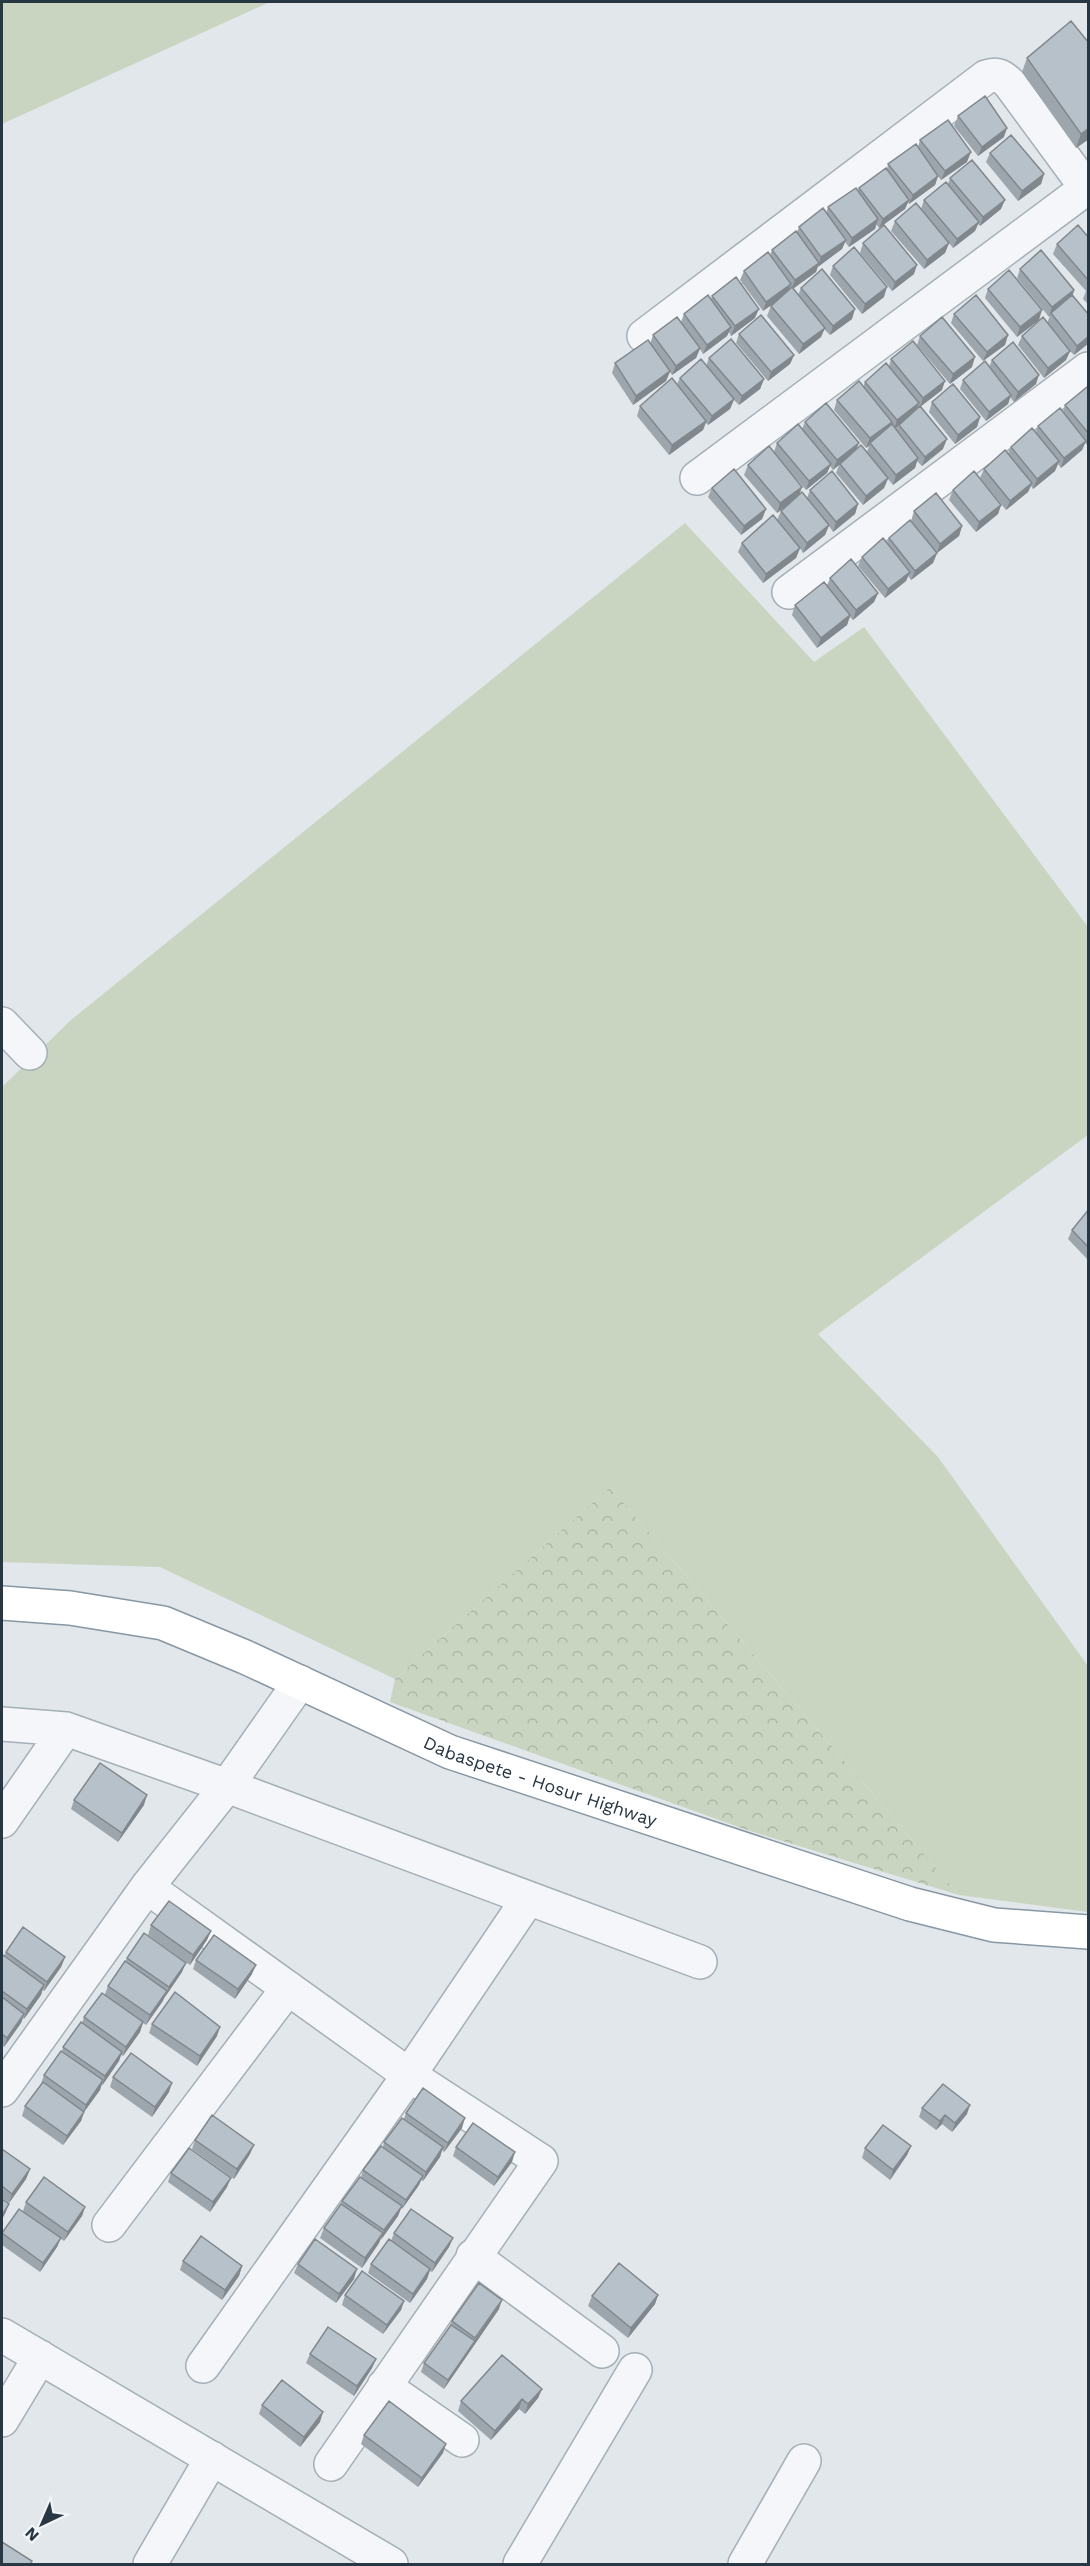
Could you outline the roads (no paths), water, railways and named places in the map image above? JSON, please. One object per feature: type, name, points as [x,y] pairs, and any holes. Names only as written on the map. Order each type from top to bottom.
[{"type":"highway","name":"Dabaspete - Hosur Highway","points":[[2,1603],[70,1608],[163,1623],[300,1682],[450,1752],[910,1904],[994,1925],[1089,1932]]},
{"type":"street","points":[[644,336],[986,76],[994,74],[1010,84],[1088,188],[697,478]]},
{"type":"street","points":[[789,592],[1089,369]]},
{"type":"street","points":[[2,1024],[30,1053]]},
{"type":"street","points":[[2,2090],[147,1887],[227,1786],[300,1682]]},
{"type":"street","points":[[2,1724],[66,1729],[227,1786],[700,1962]]},
{"type":"street","points":[[2,1821],[66,1729]]},
{"type":"street","points":[[147,1887],[410,2075],[541,2161],[331,2464]]},
{"type":"street","points":[[203,2366],[410,2075],[528,1899]]},
{"type":"street","points":[[109,2226],[288,1988]]},
{"type":"street","points":[[473,2256],[602,2351]]},
{"type":"street","points":[[2,2335],[212,2458],[383,2562]]},
{"type":"street","points":[[2,2420],[40,2356]]},
{"type":"street","points":[[519,2565],[635,2370]]},
{"type":"street","points":[[384,2386],[462,2440]]},
{"type":"street","points":[[150,2565],[212,2458]]},
{"type":"street","points":[[745,2565],[804,2461]]}]
